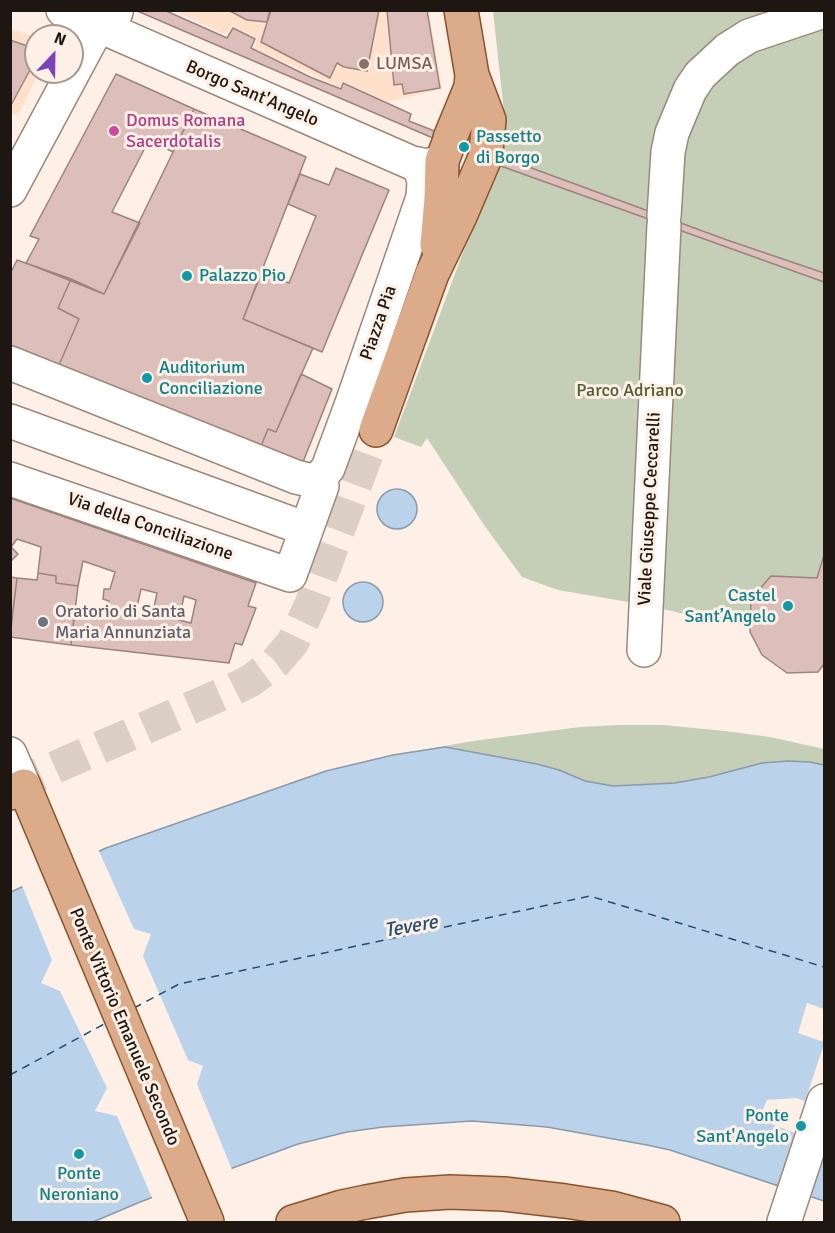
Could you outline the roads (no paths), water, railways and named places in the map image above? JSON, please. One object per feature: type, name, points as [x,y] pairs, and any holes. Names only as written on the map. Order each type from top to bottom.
[{"type":"main road","points":[[440,152],[471,87],[472,75],[461,10]]},
{"type":"main road","name":"Piazza Pia","points":[[375,430],[432,274],[460,216],[485,155],[489,120],[472,75]]},
{"type":"main road","name":"Piazza Pia","points":[[432,274],[440,218],[440,152]]},
{"type":"main road","name":"Ponte Vittorio Emanuele Secondo","points":[[17,790],[42,831],[206,1222]]},
{"type":"main road","points":[[309,1220],[342,1207],[405,1195],[478,1193],[534,1197],[597,1206],[663,1222]]},
{"type":"street","name":"Borgo Sant'Angelo","points":[[63,10],[104,16],[440,152]]},
{"type":"street","name":"Viale Giuseppe Ceccarelli","points":[[644,650],[664,220],[668,152],[672,133],[690,90],[700,75],[727,50],[749,36],[825,11]]},
{"type":"street","points":[[10,190],[104,16]]},
{"type":"street","name":"Piazza Pia","points":[[281,572],[322,486],[320,478],[328,468],[351,406],[423,197],[424,181],[440,152]]},
{"type":"street","points":[[10,363],[296,477],[313,481],[320,478]]},
{"type":"street","points":[[110,457],[129,410]]},
{"type":"street","points":[[10,420],[295,525]]},
{"type":"street","name":"Via della Conciliazione","points":[[10,479],[281,572]]},
{"type":"street","points":[[10,754],[17,790]]},
{"type":"street","points":[[776,1214],[825,1101]]},
{"type":"water","points":[[397,489],[405,490],[411,495],[416,501],[416,517],[411,523],[405,528],[397,529],[389,528],[383,523],[378,517],[377,509],[378,501],[383,495],[389,490]]},
{"type":"water","points":[[363,582],[371,583],[377,588],[382,594],[382,610],[377,616],[371,621],[363,622],[355,621],[349,616],[344,610],[343,602],[344,594],[349,588],[355,583]]},
{"type":"water","name":"Tevere","points":[[445,747],[537,764],[585,781],[613,786],[675,783],[762,763],[788,761],[824,765],[824,1201],[670,1150],[547,1127],[472,1121],[383,1127],[347,1132],[298,1144],[140,1202],[93,1222],[11,1222],[11,892],[106,848],[326,771],[393,755]]},
{"type":"tunnel","points":[[10,787],[234,689],[250,681],[276,662],[293,642],[311,604],[376,430]]},
{"type":"place","name":"LUMSA","points":[[364,64]]},
{"type":"place","name":"Domus Romana Sacerdotalis","points":[[114,131]]},
{"type":"place","name":"Passetto di Borgo","points":[[464,147]]},
{"type":"place","name":"Palazzo Pio","points":[[187,276]]},
{"type":"place","name":"Auditorium Conciliazione","points":[[147,378]]},
{"type":"place","name":"Castel Sant’Angelo","points":[[788,606]]},
{"type":"place","name":"Oratorio di Santa Maria Annunziata","points":[[43,622]]},
{"type":"place","name":"Ponte Sant'Angelo","points":[[801,1126]]},
{"type":"place","name":"Ponte Neroniano","points":[[79,1154]]},
{"type":"park label","name":"Parco Adriano","points":[[630,391]]}]
